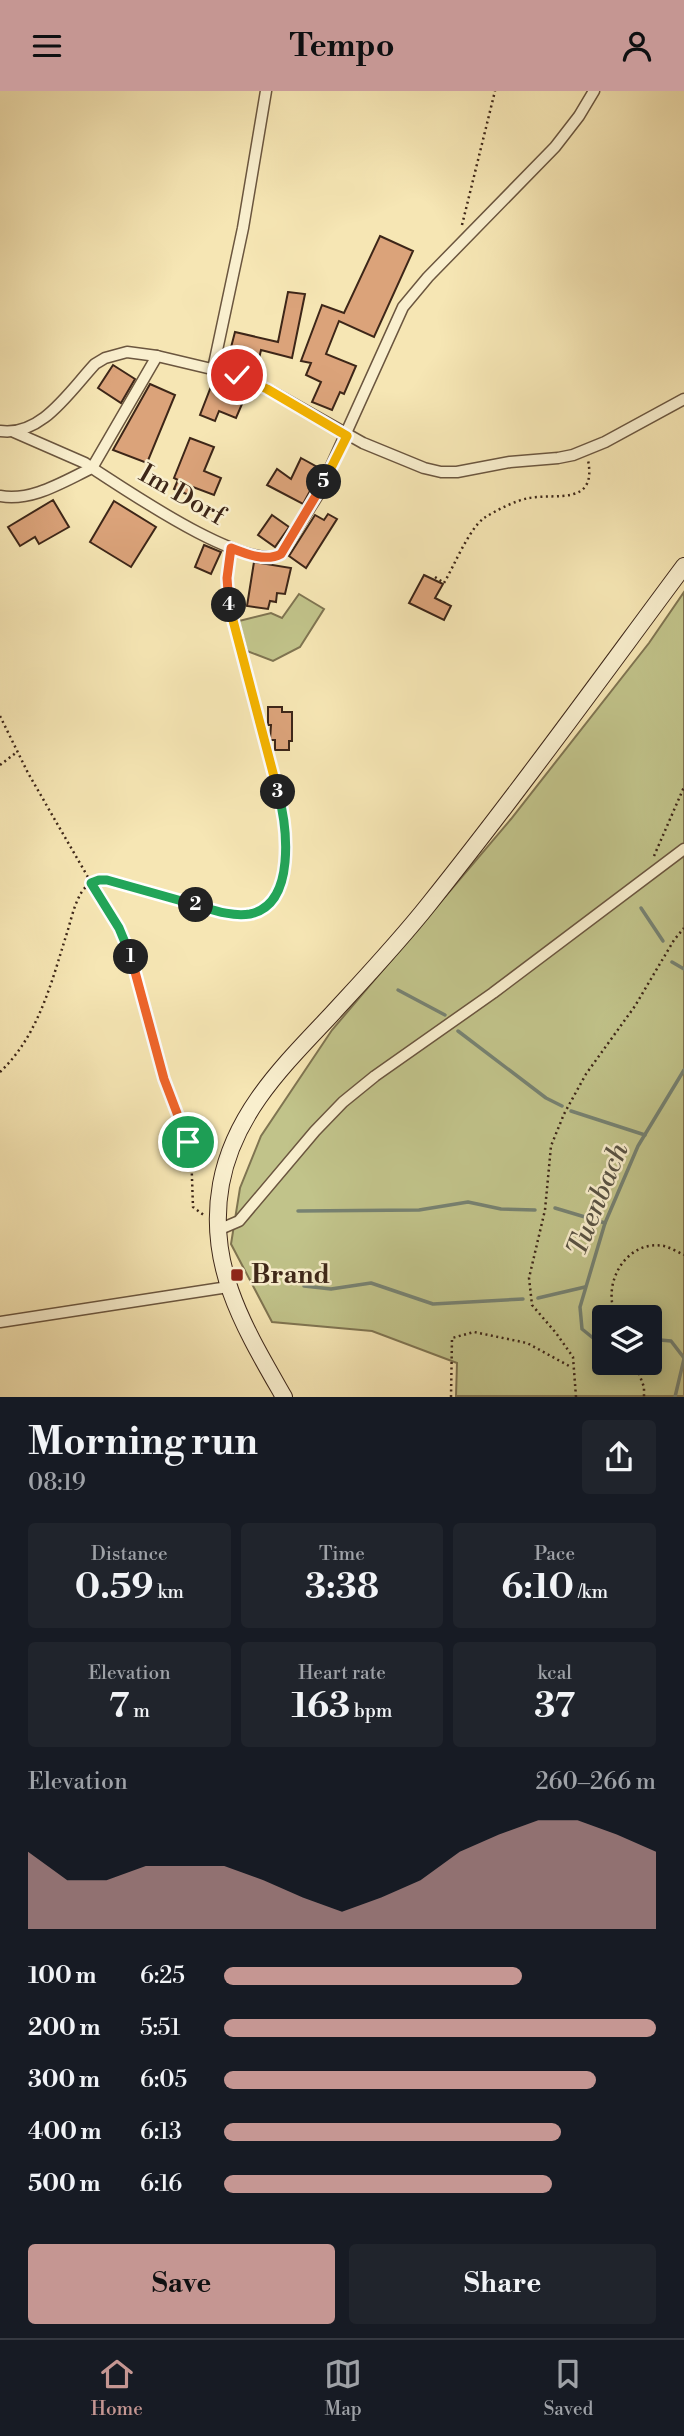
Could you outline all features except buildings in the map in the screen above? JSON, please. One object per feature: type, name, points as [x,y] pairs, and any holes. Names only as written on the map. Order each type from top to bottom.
[{"type":"street","points":[[213,369],[245,215],[266,91]]},
{"type":"street","points":[[347,436],[403,307],[458,246],[555,147],[594,91]]},
{"type":"street","points":[[0,431],[14,432],[41,422],[95,365],[105,358],[127,352],[157,356],[237,375],[267,389],[347,436],[424,468],[457,473],[510,463],[558,459],[584,451],[684,400]]},
{"type":"street","points":[[0,496],[39,492],[92,468],[157,356]]},
{"type":"street","name":"Im Dorf","points":[[14,432],[85,463],[153,507],[231,548],[261,557],[281,554],[318,495],[347,436]]},
{"type":"street","points":[[284,1397],[246,1330],[228,1287],[220,1251],[218,1230],[221,1186],[226,1164],[241,1125],[265,1088],[431,902],[684,566]]},
{"type":"street","points":[[218,1230],[239,1221],[343,1102],[684,849]]},
{"type":"street","points":[[0,1322],[228,1287]]},
{"type":"path","points":[[458,246],[495,91]]},
{"type":"path","points":[[435,577],[444,583],[475,529],[485,518],[521,500],[564,496],[585,488],[590,478],[584,451]]},
{"type":"path","points":[[0,1072],[16,1054],[38,1017],[52,982],[78,898],[91,883],[107,880],[234,915],[263,910],[279,890],[284,869],[284,820],[228,601],[227,578],[231,548]]},
{"type":"path","points":[[0,716],[17,752],[127,945],[164,1079],[191,1150],[193,1207],[205,1216]]},
{"type":"path","points":[[0,765],[17,752]]},
{"type":"path","points":[[645,878],[684,787]]},
{"type":"path","points":[[576,1397],[572,1357],[532,1305],[529,1278],[545,1210],[551,1146],[564,1114],[586,1074],[635,1006],[684,928]]},
{"type":"path","points":[[613,1305],[613,1281],[625,1259],[636,1250],[663,1246],[684,1255]]},
{"type":"path","points":[[451,1397],[452,1338],[474,1332],[527,1343],[572,1367]]},
{"type":"path","points":[[640,1375],[644,1397]]},
{"type":"green space","points":[[684,592],[684,1396],[456,1396],[457,1363],[372,1331],[272,1322],[231,1244],[240,1188],[261,1136],[332,1030],[511,819],[649,643]]},
{"type":"green space","points":[[299,594],[324,609],[300,647],[273,661],[247,651],[239,621],[271,613],[282,618]]},
{"type":"waterway","points":[[641,908],[663,941]]},
{"type":"waterway","points":[[672,962],[684,969]]},
{"type":"waterway","points":[[398,990],[445,1015]]},
{"type":"waterway","points":[[458,1031],[546,1098],[562,1106]]},
{"type":"waterway","name":"Tuenbach","points":[[592,1337],[582,1329],[580,1307],[605,1223],[638,1146],[684,1070]]},
{"type":"waterway","points":[[571,1111],[645,1135]]},
{"type":"waterway","points":[[298,1211],[419,1210],[468,1202],[501,1209],[535,1210]]},
{"type":"waterway","points":[[555,1208],[605,1223]]},
{"type":"waterway","points":[[304,1286],[331,1289],[371,1283],[433,1304],[523,1299]]},
{"type":"waterway","points":[[538,1298],[585,1287]]},
{"type":"waterway","name":"Tuenbach","points":[[662,1340],[671,1341],[684,1358]]},
{"type":"waterway","name":"Tuenbach","points":[[675,1397],[684,1359]]},
{"type":"place","name":"Brand","points":[[237,1275]]},
{"type":"route","points":[[188,1142],[164,1079],[127,945],[91,883],[107,880],[234,915],[263,910],[279,890],[284,869],[284,820],[232,622],[228,601],[228,560],[231,548],[261,557],[281,554],[318,495],[347,436],[267,389],[237,375]]}]
